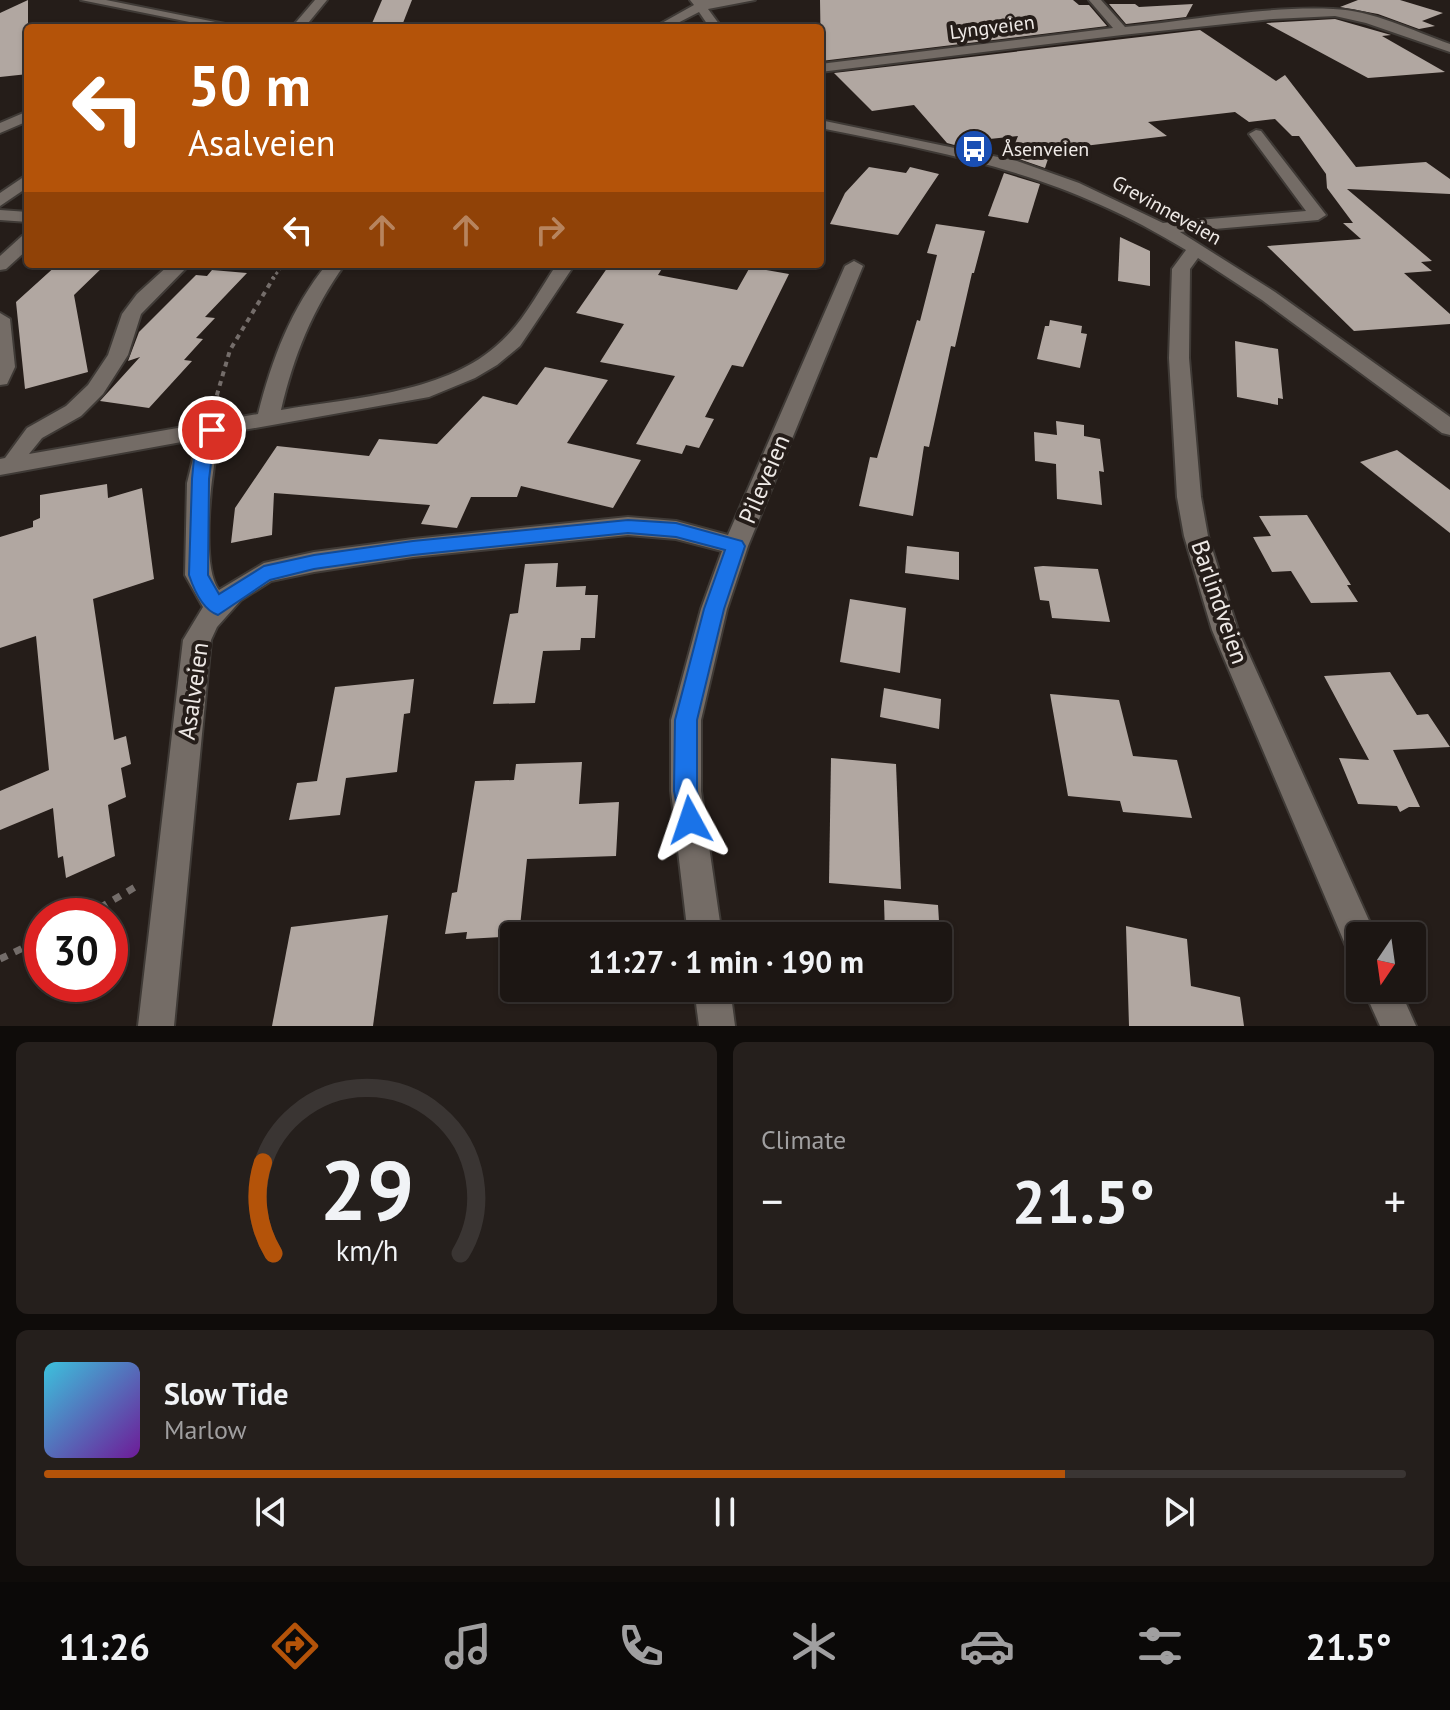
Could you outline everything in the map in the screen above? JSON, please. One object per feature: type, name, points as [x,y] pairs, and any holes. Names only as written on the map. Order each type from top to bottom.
[{"type":"street","points":[[87,0],[216,24]]},
{"type":"street","points":[[300,24],[321,0]]},
{"type":"street","points":[[665,24],[699,3],[749,0]]},
{"type":"street","points":[[1095,0],[1122,31]]},
{"type":"street","points":[[137,10],[174,2]]},
{"type":"street","points":[[699,3],[713,24]]},
{"type":"street","name":"Lyngveien","points":[[824,68],[1122,31],[1273,15],[1335,12],[1370,20],[1450,48]]},
{"type":"street","points":[[0,129],[24,117]]},
{"type":"street","name":"Grevinneveien","points":[[824,125],[971,154],[1040,174],[1129,210],[1198,249],[1450,428]]},
{"type":"street","points":[[1163,228],[1318,215],[1256,134]]},
{"type":"street","points":[[0,179],[24,180]]},
{"type":"street","points":[[0,201],[24,182]]},
{"type":"street","points":[[0,215],[24,217]]},
{"type":"street","points":[[0,265],[24,244]]},
{"type":"street","name":"Barlindveien","points":[[1198,249],[1186,259],[1181,269],[1179,358],[1189,497],[1196,536],[1225,630],[1353,922]]},
{"type":"street","name":"Pileveien","points":[[703,922],[686,791],[686,720],[714,609],[736,546],[854,266]]},
{"type":"street","points":[[6,466],[27,436],[81,405],[107,376],[122,345],[128,321],[144,297],[177,268]]},
{"type":"street","points":[[267,421],[282,363],[304,308],[333,268]]},
{"type":"street","points":[[6,466],[429,390],[493,360],[517,335],[563,268]]},
{"type":"street","points":[[0,319],[5,367],[0,379]]},
{"type":"street","points":[[212,430],[204,448],[200,479],[198,575],[203,588],[218,607]]},
{"type":"street","name":"Asalveien","points":[[156,1026],[197,640],[218,607],[232,593],[264,573],[314,562],[413,548],[628,526],[676,530],[736,546]]},
{"type":"street","points":[[714,1002],[717,1026]]},
{"type":"street","points":[[1387,1002],[1398,1026]]},
{"type":"path","points":[[212,430],[214,399],[230,355],[256,302],[281,268]]},
{"type":"path","points":[[116,898],[172,865]]},
{"type":"path","points":[[0,959],[24,948]]},
{"type":"building","points":[[28,0],[28,24],[24,24],[24,74],[0,77],[0,13]]},
{"type":"building","points":[[382,0],[412,0],[403,24],[372,24]]},
{"type":"building","points":[[820,0],[1073,0],[1079,5],[1089,5],[1107,26],[824,61],[824,24],[820,24]]},
{"type":"building","points":[[1358,0],[1400,0],[1443,13],[1422,21],[1435,26],[1419,29],[1378,14],[1340,7]]},
{"type":"building","points":[[1109,4],[1135,4],[1139,7],[1193,4],[1186,17],[1126,24]]},
{"type":"building","points":[[1335,19],[1391,35],[1382,36],[1445,72],[1368,78],[1266,23]]},
{"type":"building","points":[[1200,30],[1276,81],[1285,75],[1356,167],[1426,162],[1450,179],[1450,194],[1347,189],[1432,261],[1421,262],[1432,271],[1404,273],[1450,314],[1450,324],[1354,331],[1267,246],[1361,239],[1343,223],[1353,223],[1327,188],[1326,174],[1299,136],[1292,136],[1275,119],[1249,122],[1235,112],[1148,122],[1167,136],[1051,150],[1045,168],[1010,156],[1018,136],[961,142],[958,146],[947,143],[914,105],[872,111],[834,73]]},
{"type":"building","points":[[869,167],[906,173],[910,167],[939,174],[898,235],[830,224],[845,193]]},
{"type":"building","points":[[1004,173],[1040,184],[1028,223],[988,216]]},
{"type":"building","points":[[936,224],[985,231],[955,347],[951,346],[929,447],[924,446],[913,516],[859,506],[870,457],[877,458],[917,320],[920,321],[937,255],[927,253]]},
{"type":"building","points":[[1120,237],[1150,251],[1150,286],[1118,281]]},
{"type":"building","points":[[54,268],[102,268],[74,295],[88,372],[25,389],[16,302]]},
{"type":"building","points":[[607,268],[662,268],[658,275],[737,290],[749,268],[789,274],[743,367],[732,365],[705,417],[714,419],[699,448],[686,445],[682,454],[636,444],[675,376],[600,362],[624,324],[576,313]]},
{"type":"building","points":[[212,270],[247,273],[205,317],[215,318],[196,338],[203,339],[184,360],[192,361],[149,408],[100,401],[140,357],[128,361],[139,332],[196,275],[207,276]]},
{"type":"building","points":[[1050,320],[1082,326],[1081,333],[1087,334],[1080,368],[1037,359],[1045,326],[1049,326]]},
{"type":"building","points":[[1235,341],[1278,349],[1283,399],[1278,398],[1278,405],[1237,397]]},
{"type":"building","points":[[545,367],[608,380],[567,443],[641,460],[613,508],[521,486],[517,497],[471,497],[457,528],[421,524],[430,505],[274,493],[272,535],[231,543],[235,508],[277,446],[369,456],[379,439],[437,444],[483,396],[517,405]]},
{"type":"building","points":[[1056,421],[1084,425],[1084,436],[1100,439],[1104,472],[1099,471],[1102,505],[1057,499],[1056,464],[1035,461],[1034,432],[1057,435]]},
{"type":"building","points":[[1397,450],[1450,490],[1450,533],[1360,462]]},
{"type":"building","points":[[107,484],[108,498],[142,488],[154,579],[93,599],[114,740],[126,736],[131,764],[121,768],[126,797],[108,805],[115,856],[66,878],[63,856],[58,858],[53,808],[0,830],[0,791],[49,770],[36,636],[0,648],[0,537],[33,527],[33,521],[40,518],[40,495]]},
{"type":"building","points":[[1307,515],[1351,585],[1347,585],[1358,602],[1311,603],[1291,571],[1272,572],[1253,537],[1271,536],[1259,516]]},
{"type":"building","points":[[907,546],[959,552],[959,580],[905,573]]},
{"type":"building","points":[[558,563],[556,587],[586,586],[585,595],[598,595],[595,638],[581,638],[580,650],[543,651],[535,703],[493,704],[510,614],[518,613],[525,564]]},
{"type":"building","points":[[1034,567],[1098,569],[1110,622],[1052,618],[1049,601],[1040,600]]},
{"type":"building","points":[[850,599],[906,608],[900,673],[840,662]]},
{"type":"building","points":[[1390,672],[1417,715],[1428,714],[1450,747],[1393,750],[1420,807],[1409,807],[1400,812],[1397,806],[1358,804],[1339,758],[1369,760],[1324,676]]},
{"type":"building","points":[[414,679],[410,713],[404,714],[397,772],[346,778],[340,815],[289,820],[297,783],[317,781],[335,687]]},
{"type":"building","points":[[884,688],[941,699],[939,729],[880,717]]},
{"type":"building","points":[[1050,694],[1119,700],[1133,756],[1177,760],[1192,818],[1123,812],[1120,801],[1068,796]]},
{"type":"building","points":[[831,758],[896,764],[901,889],[829,883]]},
{"type":"building","points":[[582,762],[579,804],[619,802],[616,856],[527,859],[520,922],[500,922],[500,937],[466,939],[467,932],[445,934],[452,893],[457,892],[475,781],[514,780],[516,764]]},
{"type":"building","points":[[884,900],[938,905],[939,922],[885,922]]},
{"type":"building","points":[[388,915],[373,1026],[272,1026],[291,927]]},
{"type":"building","points":[[1126,926],[1187,939],[1191,986],[1240,997],[1244,1026],[1129,1026]]},
{"type":"place","name":"Åsenveien","points":[[974,149]]},
{"type":"route","points":[[212,430],[204,448],[200,479],[198,575],[203,588],[218,607],[232,593],[264,573],[314,562],[413,548],[628,526],[676,530],[736,546],[714,609],[686,720],[686,791],[690,820]]}]
